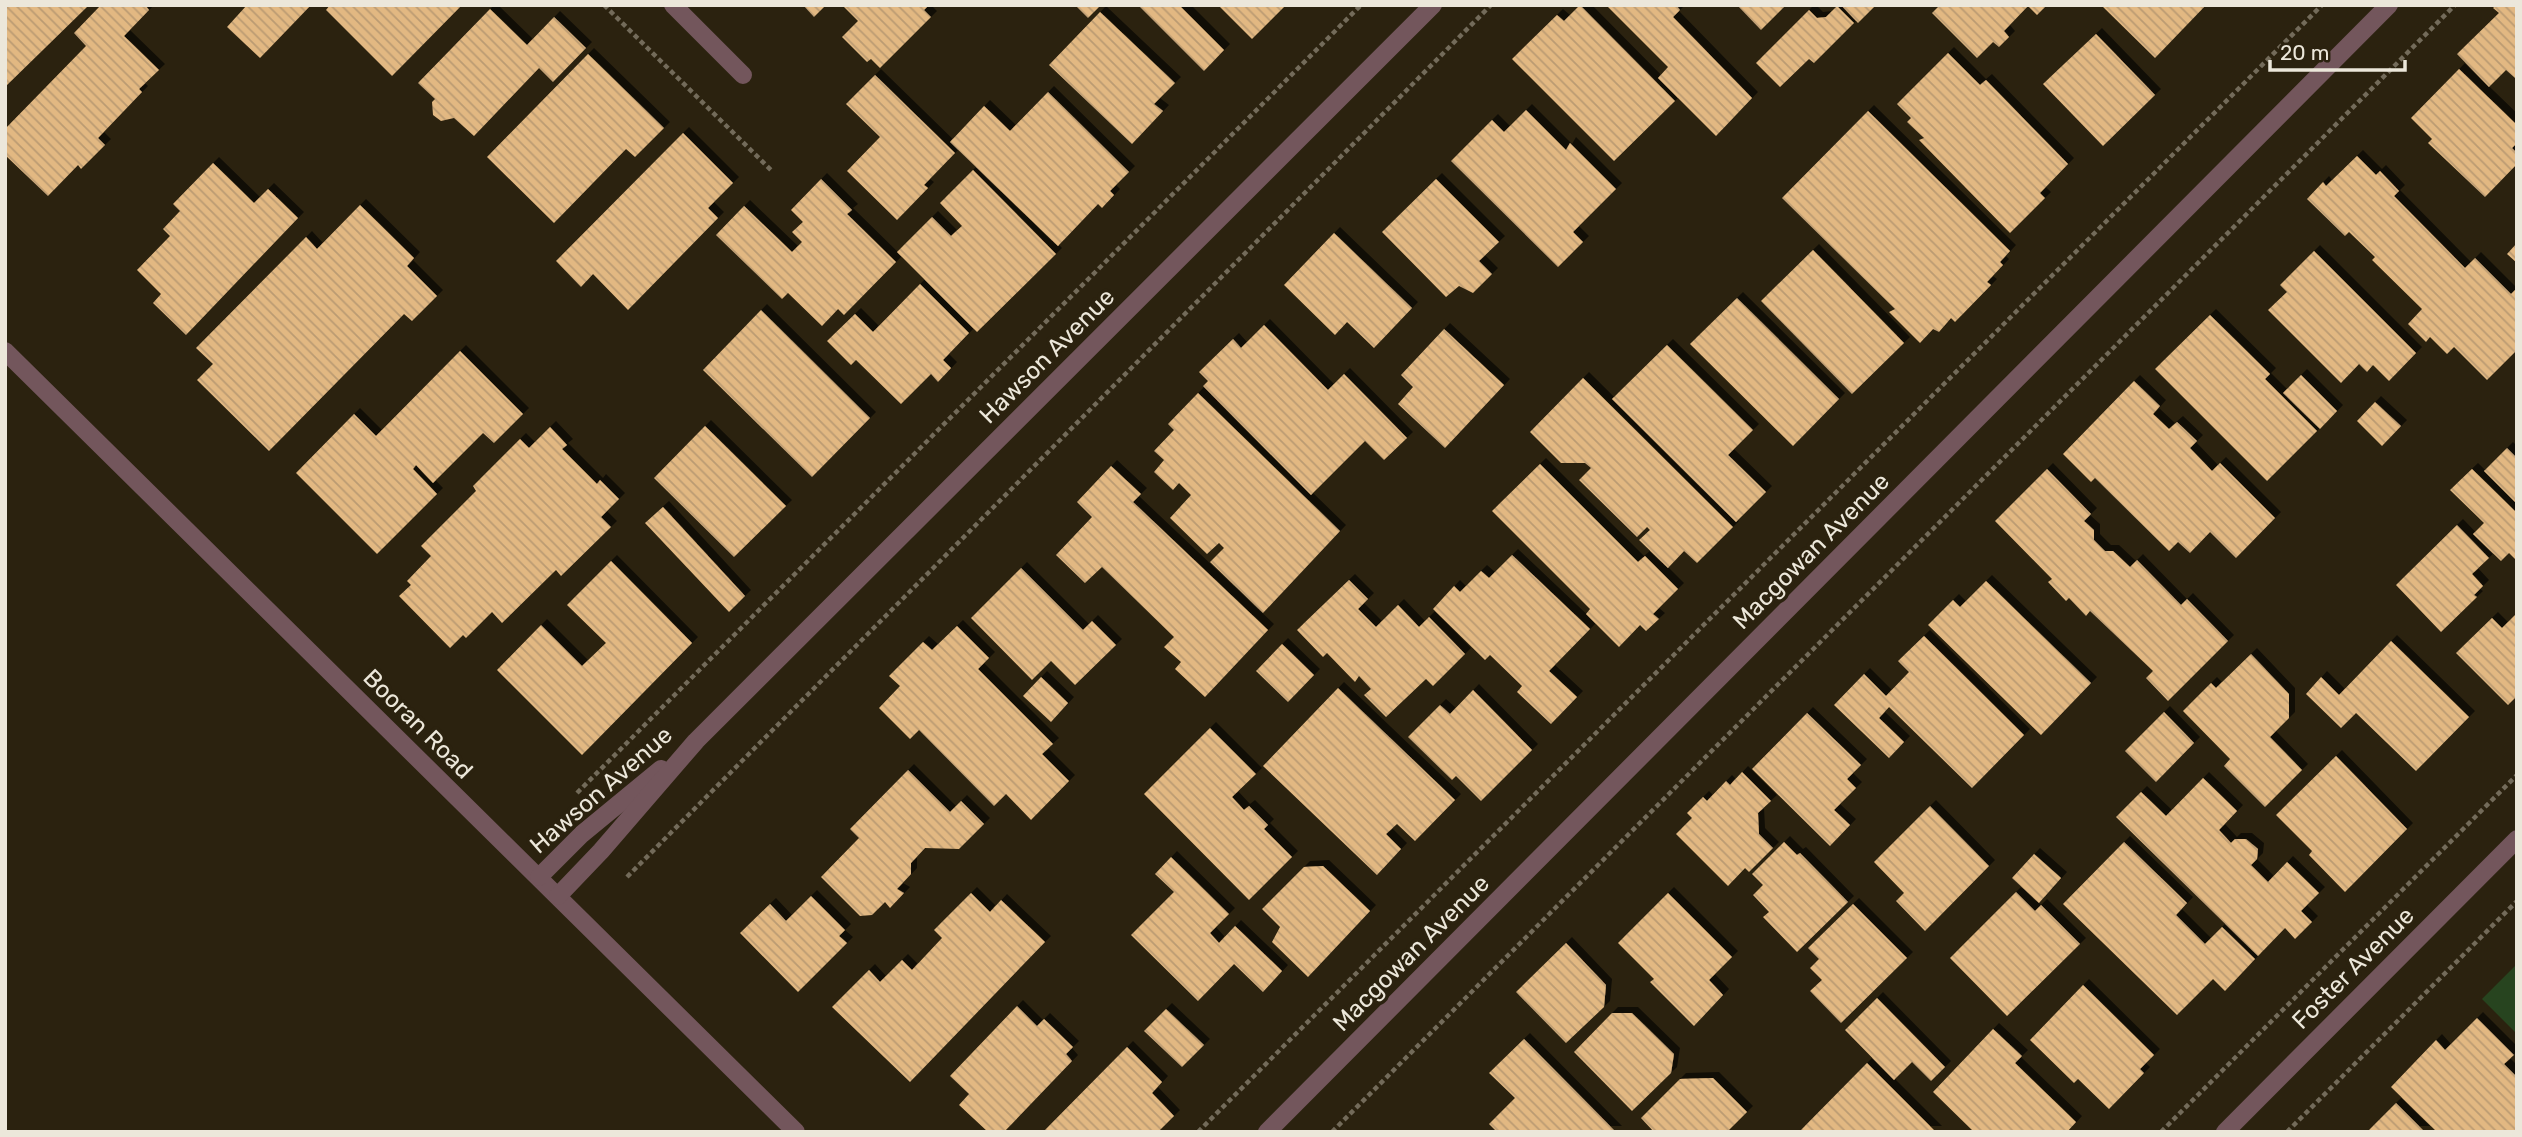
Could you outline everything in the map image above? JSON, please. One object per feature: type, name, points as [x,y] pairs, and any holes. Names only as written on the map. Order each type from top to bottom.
[{"type":"street","points":[[673,5],[743,75]]},
{"type":"street","name":"Hawson Avenue","points":[[558,896],[601,851],[696,741],[1433,5]]},
{"type":"street","name":"Macgowan Avenue","points":[[1267,1132],[2389,5]]},
{"type":"street","name":"Booran Road","points":[[5,351],[558,896],[785,1128]]},
{"type":"street","name":"Hawson Avenue","points":[[538,877],[582,834],[696,741]]},
{"type":"street","name":"Foster Avenue","points":[[2225,1132],[2517,839]]},
{"type":"path","points":[[604,5],[773,172]]},
{"type":"path","points":[[568,802],[1362,5]]},
{"type":"path","points":[[627,877],[1491,5]]},
{"type":"path","points":[[1198,1132],[2322,5]]},
{"type":"path","points":[[1332,1132],[2455,5]]},
{"type":"path","points":[[2161,1132],[2517,775]]},
{"type":"path","points":[[2287,1132],[2517,901]]},
{"type":"green space","points":[[2517,964],[2517,1034],[2482,999]]},
{"type":"building","points":[[5,5],[89,5],[5,87]]},
{"type":"building","points":[[101,5],[145,5],[149,10],[124,36],[159,70],[139,89],[142,92],[98,138],[105,145],[81,169],[78,165],[48,196],[5,155],[5,129],[86,46],[74,33]]},
{"type":"building","points":[[247,5],[311,5],[260,58],[227,27]]},
{"type":"building","points":[[330,5],[462,5],[392,76],[326,10]]},
{"type":"building","points":[[803,5],[826,5],[814,17]]},
{"type":"building","points":[[842,5],[929,5],[924,10],[931,17],[880,68],[871,59],[867,62],[842,37],[858,21]]},
{"type":"building","points":[[1075,5],[1101,5],[1088,18]]},
{"type":"building","points":[[1138,5],[1179,5],[1224,50],[1204,71]]},
{"type":"building","points":[[1218,5],[1286,5],[1252,39]]},
{"type":"building","points":[[1580,5],[1675,101],[1614,161],[1512,59],[1557,15],[1564,21]]},
{"type":"building","points":[[1676,5],[1680,10],[1673,17],[1752,98],[1716,136],[1658,78],[1668,67],[1608,7]]},
{"type":"building","points":[[1737,5],[1786,5],[1761,30]]},
{"type":"building","points":[[1841,5],[1876,5],[1858,23]]},
{"type":"building","points":[[1940,5],[2047,5],[2037,15],[2028,6],[2004,31],[2009,37],[1999,47],[1993,42],[1977,58],[1932,13]]},
{"type":"building","points":[[2101,5],[2206,5],[2155,58]]},
{"type":"building","points":[[2496,5],[2517,5],[2517,76],[2515,78],[2506,70],[2489,87],[2457,54],[2499,13],[2493,8]]},
{"type":"building","points":[[1837,6],[1854,23],[1814,63],[1809,59],[1780,87],[1756,63],[1809,10],[1817,18],[1826,17]]},
{"type":"building","points":[[490,9],[527,45],[554,17],[586,48],[553,82],[539,68],[474,136],[454,118],[441,121],[433,115],[432,102],[435,99],[418,83]]},
{"type":"building","points":[[1100,12],[1175,83],[1154,104],[1163,111],[1132,144],[1049,65]]},
{"type":"building","points":[[2096,34],[2155,95],[2103,146],[2043,84]]},
{"type":"building","points":[[1948,53],[1980,85],[1986,80],[2068,164],[2040,193],[2045,198],[2010,233],[1919,140],[1924,138],[1907,122],[1911,118],[1897,104]]},
{"type":"building","points":[[588,54],[664,128],[635,157],[626,149],[554,223],[487,157]]},
{"type":"building","points":[[2459,69],[2517,125],[2517,143],[2512,148],[2517,153],[2517,164],[2485,197],[2428,143],[2432,139],[2411,118]]},
{"type":"building","points":[[875,75],[955,153],[924,185],[928,188],[897,220],[847,171],[880,137],[846,104]]},
{"type":"building","points":[[1048,92],[1129,172],[1110,191],[1114,195],[1102,208],[1098,204],[1058,246],[950,142],[984,106],[1010,131]]},
{"type":"building","points":[[1526,110],[1566,150],[1570,143],[1616,189],[1573,232],[1583,242],[1558,267],[1451,161],[1492,120],[1504,132]]},
{"type":"building","points":[[1868,111],[2010,251],[2000,262],[2003,265],[1987,282],[1991,285],[1955,322],[1951,318],[1939,332],[1933,329],[1920,343],[1889,312],[1895,309],[1782,198]]},
{"type":"building","points":[[683,133],[733,183],[708,208],[718,218],[628,310],[593,274],[581,287],[556,261]]},
{"type":"building","points":[[2357,156],[2376,175],[2380,171],[2399,191],[2394,196],[2465,268],[2475,258],[2511,294],[2517,288],[2517,350],[2487,380],[2454,347],[2447,354],[2430,337],[2426,342],[2408,324],[2422,309],[2372,260],[2375,257],[2349,232],[2345,236],[2307,199],[2323,182],[2326,186]]},
{"type":"building","points":[[213,163],[254,203],[268,189],[298,218],[186,335],[153,303],[161,294],[137,270],[170,236],[163,229],[180,211],[173,204]]},
{"type":"building","points":[[973,170],[1056,254],[977,332],[897,252],[932,217],[951,236],[962,226],[940,203]]},
{"type":"building","points":[[821,179],[852,210],[847,214],[896,262],[844,315],[838,309],[822,326],[788,293],[782,299],[716,235],[744,206],[792,252],[802,242],[792,232],[803,222],[791,210]]},
{"type":"building","points":[[1436,179],[1499,242],[1479,261],[1492,274],[1473,293],[1459,286],[1446,297],[1382,232]]},
{"type":"building","points":[[360,205],[414,258],[407,266],[437,296],[412,321],[404,314],[269,451],[197,380],[213,364],[196,348],[306,237],[317,249]]},
{"type":"building","points":[[1334,233],[1412,308],[1374,348],[1347,322],[1335,335],[1284,285]]},
{"type":"building","points":[[2517,243],[2517,263],[2507,254]]},
{"type":"building","points":[[1813,250],[1904,343],[1852,394],[1761,301]]},
{"type":"building","points":[[2314,251],[2416,353],[2389,381],[2373,365],[2367,372],[2359,364],[2341,383],[2268,310],[2287,292],[2280,285]]},
{"type":"building","points":[[920,284],[969,333],[943,360],[951,368],[938,382],[931,374],[901,404],[856,360],[851,365],[827,341],[855,314],[873,332]]},
{"type":"building","points":[[1737,298],[1839,399],[1793,446],[1690,344]]},
{"type":"building","points":[[761,310],[870,418],[812,477],[703,370]]},
{"type":"building","points":[[2210,315],[2270,374],[2265,379],[2317,431],[2267,481],[2155,369]]},
{"type":"building","points":[[1264,325],[1328,390],[1344,374],[1407,438],[1384,460],[1365,441],[1311,495],[1203,386],[1208,381],[1199,372],[1233,339],[1241,348]]},
{"type":"building","points":[[1444,329],[1504,385],[1445,448],[1398,404],[1413,387],[1401,375]]},
{"type":"building","points":[[1667,345],[1753,430],[1728,455],[1766,492],[1736,522],[1612,399]]},
{"type":"building","points":[[460,351],[523,414],[494,443],[483,433],[433,483],[416,465],[413,469],[437,494],[377,554],[296,473],[354,414],[376,436]]},
{"type":"building","points":[[2301,375],[2337,411],[2320,429],[2283,393]]},
{"type":"building","points":[[1583,378],[1733,527],[1697,563],[1684,551],[1668,568],[1639,540],[1650,530],[1647,527],[1637,537],[1579,480],[1591,468],[1585,463],[1561,463],[1530,432]]},
{"type":"building","points":[[2134,381],[2160,406],[2153,414],[2169,429],[2177,422],[2197,441],[2190,448],[2212,471],[2220,463],[2275,518],[2236,558],[2210,532],[2190,553],[2178,542],[2169,551],[2095,478],[2091,482],[2063,454]]},
{"type":"building","points":[[1198,393],[1340,531],[1263,613],[1210,562],[1224,548],[1219,543],[1207,554],[1170,518],[1191,495],[1179,483],[1173,490],[1154,472],[1164,460],[1154,451],[1174,430],[1168,424]]},
{"type":"building","points":[[2375,402],[2401,426],[2382,446],[2357,421]]},
{"type":"building","points":[[705,426],[786,506],[734,557],[654,478]]},
{"type":"building","points":[[550,427],[567,445],[562,449],[597,484],[600,480],[619,499],[601,517],[611,527],[561,576],[556,570],[502,623],[492,612],[466,638],[463,635],[450,648],[399,596],[411,585],[407,581],[431,556],[421,546],[476,491],[473,486],[520,439],[529,448]]},
{"type":"building","points":[[2507,448],[2517,458],[2517,504],[2484,471]]},
{"type":"building","points":[[1540,464],[1638,562],[1645,556],[1678,589],[1653,614],[1659,619],[1646,631],[1640,625],[1619,647],[1586,614],[1590,609],[1492,511]]},
{"type":"building","points":[[1111,466],[1141,494],[1133,502],[1268,630],[1205,697],[1175,669],[1181,662],[1164,647],[1174,637],[1102,567],[1085,583],[1056,555],[1092,517],[1077,502]]},
{"type":"building","points":[[2047,469],[2091,514],[2084,521],[2094,530],[2094,540],[2105,551],[2113,551],[2130,567],[2137,560],[2181,605],[2187,599],[2228,641],[2168,701],[2146,678],[2153,671],[2090,611],[2086,616],[2069,598],[2066,601],[2048,582],[2052,579],[1995,521]]},
{"type":"building","points":[[2472,469],[2517,513],[2517,561],[2509,553],[2501,561],[2473,534],[2484,523],[2450,490]]},
{"type":"building","points":[[663,507],[745,596],[729,612],[645,523]]},
{"type":"building","points":[[2457,525],[2489,558],[2472,574],[2483,586],[2474,595],[2477,597],[2441,632],[2396,585]]},
{"type":"building","points":[[1512,555],[1590,629],[1549,671],[1577,697],[1551,724],[1517,692],[1522,686],[1490,655],[1485,660],[1433,609],[1454,586],[1460,592],[1481,571],[1489,578]]},
{"type":"building","points":[[611,561],[692,643],[582,755],[497,670],[541,625],[582,666],[606,643],[567,605]]},
{"type":"building","points":[[1021,568],[1083,630],[1092,621],[1116,645],[1075,685],[1051,661],[1032,680],[971,618]]},
{"type":"building","points":[[1349,580],[1368,599],[1358,609],[1376,627],[1398,605],[1419,627],[1429,617],[1465,654],[1433,686],[1426,679],[1386,717],[1364,695],[1371,689],[1359,676],[1355,682],[1327,653],[1323,657],[1297,630]]},
{"type":"building","points":[[1986,581],[2091,683],[2041,735],[1928,625],[1953,600],[1960,607]]},
{"type":"building","points":[[2517,613],[2517,696],[2508,705],[2456,653],[2492,618],[2502,628]]},
{"type":"building","points":[[957,626],[989,658],[978,669],[1053,744],[1042,754],[1069,781],[1031,820],[1006,794],[994,806],[919,730],[910,739],[879,708],[900,686],[889,676],[923,642],[932,650]]},
{"type":"building","points":[[1924,636],[2024,735],[1972,788],[1889,707],[1879,718],[1904,742],[1889,758],[1834,705],[1864,674],[1886,696],[1909,672],[1898,661]]},
{"type":"building","points":[[2391,641],[2469,717],[2416,771],[2356,713],[2341,728],[2306,694],[2321,677],[2339,695]]},
{"type":"building","points":[[1282,644],[1314,675],[1288,702],[1256,671]]},
{"type":"building","points":[[2251,654],[2289,694],[2289,718],[2270,737],[2302,770],[2265,807],[2224,766],[2230,759],[2183,711],[2211,683],[2216,688]]},
{"type":"building","points":[[1041,677],[1068,703],[1051,722],[1023,696]]},
{"type":"building","points":[[1338,688],[1455,800],[1415,841],[1397,824],[1386,834],[1401,849],[1377,875],[1263,766]]},
{"type":"building","points":[[1473,690],[1532,750],[1481,801],[1456,776],[1452,780],[1408,737],[1440,705],[1450,714]]},
{"type":"building","points":[[2164,712],[2194,743],[2156,782],[2125,751]]},
{"type":"building","points":[[1807,713],[1861,765],[1847,779],[1856,788],[1834,810],[1850,825],[1830,846],[1752,769]]},
{"type":"building","points":[[1210,728],[1256,774],[1232,797],[1244,810],[1249,806],[1268,825],[1264,829],[1292,857],[1249,900],[1144,794]]},
{"type":"building","points":[[2336,756],[2407,829],[2345,892],[2309,855],[2312,851],[2276,815]]},
{"type":"building","points":[[908,770],[950,812],[961,801],[984,824],[959,849],[925,848],[911,863],[911,874],[897,889],[904,893],[890,908],[885,902],[872,915],[860,916],[821,877],[859,838],[850,829]]},
{"type":"building","points":[[1742,772],[1771,801],[1758,813],[1759,834],[1773,848],[1749,872],[1745,868],[1728,886],[1676,834],[1692,818],[1687,813],[1703,797],[1707,801],[1726,781],[1730,785]]},
{"type":"building","points":[[2203,778],[2237,811],[2219,830],[2231,843],[2235,839],[2246,839],[2258,849],[2257,859],[2251,865],[2268,882],[2287,862],[2319,893],[2301,911],[2312,922],[2295,939],[2285,928],[2258,956],[2116,817],[2141,792],[2166,816]]},
{"type":"building","points":[[1930,806],[1989,866],[1925,931],[1896,901],[1904,893],[1874,862]]},
{"type":"building","points":[[1784,842],[1797,855],[1800,853],[1848,902],[1797,952],[1763,917],[1769,912],[1753,895],[1763,885],[1752,874]]},
{"type":"building","points":[[2124,842],[2187,903],[2176,915],[2205,944],[2222,927],[2255,959],[2225,991],[2213,979],[2177,1015],[2063,904]]},
{"type":"building","points":[[2034,854],[2061,878],[2039,903],[2012,878]]},
{"type":"building","points":[[1171,857],[1229,914],[1210,933],[1219,943],[1235,926],[1282,971],[1263,992],[1234,964],[1198,1001],[1131,935],[1174,892],[1155,874]]},
{"type":"building","points":[[1323,866],[1370,911],[1308,977],[1272,942],[1280,927],[1262,909],[1304,867]]},
{"type":"building","points":[[2016,892],[2035,911],[2041,905],[2080,944],[2007,1016],[1950,958]]},
{"type":"building","points":[[971,893],[990,912],[1001,900],[1045,942],[910,1082],[832,1007],[869,970],[880,982],[902,960],[912,970],[942,938],[934,930]]},
{"type":"building","points":[[1668,893],[1732,957],[1709,980],[1723,995],[1694,1026],[1650,982],[1654,979],[1618,943]]},
{"type":"building","points":[[811,896],[845,930],[839,936],[847,943],[798,992],[740,933],[770,904],[786,921]]},
{"type":"building","points":[[1853,904],[1907,958],[1841,1023],[1810,991],[1822,980],[1810,968],[1819,959],[1808,948]]},
{"type":"building","points":[[1566,943],[1606,985],[1604,1007],[1566,1043],[1516,992]]},
{"type":"building","points":[[2083,985],[2154,1055],[2140,1069],[2144,1073],[2109,1109],[2078,1079],[2074,1083],[2030,1040]]},
{"type":"building","points":[[1877,998],[1945,1067],[1931,1081],[1912,1062],[1894,1080],[1845,1030]]},
{"type":"building","points":[[1017,1006],[1037,1026],[1044,1019],[1073,1047],[1066,1054],[1072,1061],[1004,1132],[988,1132],[959,1105],[969,1094],[950,1076]]},
{"type":"building","points":[[1166,1009],[1204,1045],[1182,1067],[1144,1031]]},
{"type":"building","points":[[1612,1013],[1632,1013],[1674,1054],[1671,1073],[1632,1111],[1574,1052]]},
{"type":"building","points":[[2477,1018],[2514,1055],[2504,1064],[2517,1077],[2517,1132],[2437,1132],[2391,1087],[2436,1040],[2445,1050]]},
{"type":"building","points":[[1993,1029],[2022,1056],[2015,1063],[2076,1122],[2067,1132],[1974,1132],[1933,1092]]},
{"type":"building","points":[[1524,1039],[1616,1132],[1497,1132],[1489,1124],[1515,1098],[1489,1073]]},
{"type":"building","points":[[1127,1047],[1162,1082],[1152,1093],[1174,1116],[1158,1132],[1043,1132]]},
{"type":"building","points":[[1867,1063],[1936,1132],[1799,1132]]},
{"type":"building","points":[[1713,1078],[1747,1112],[1727,1132],[1654,1132],[1641,1118],[1680,1079]]},
{"type":"building","points":[[2396,1103],[2425,1132],[2367,1132]]}]
